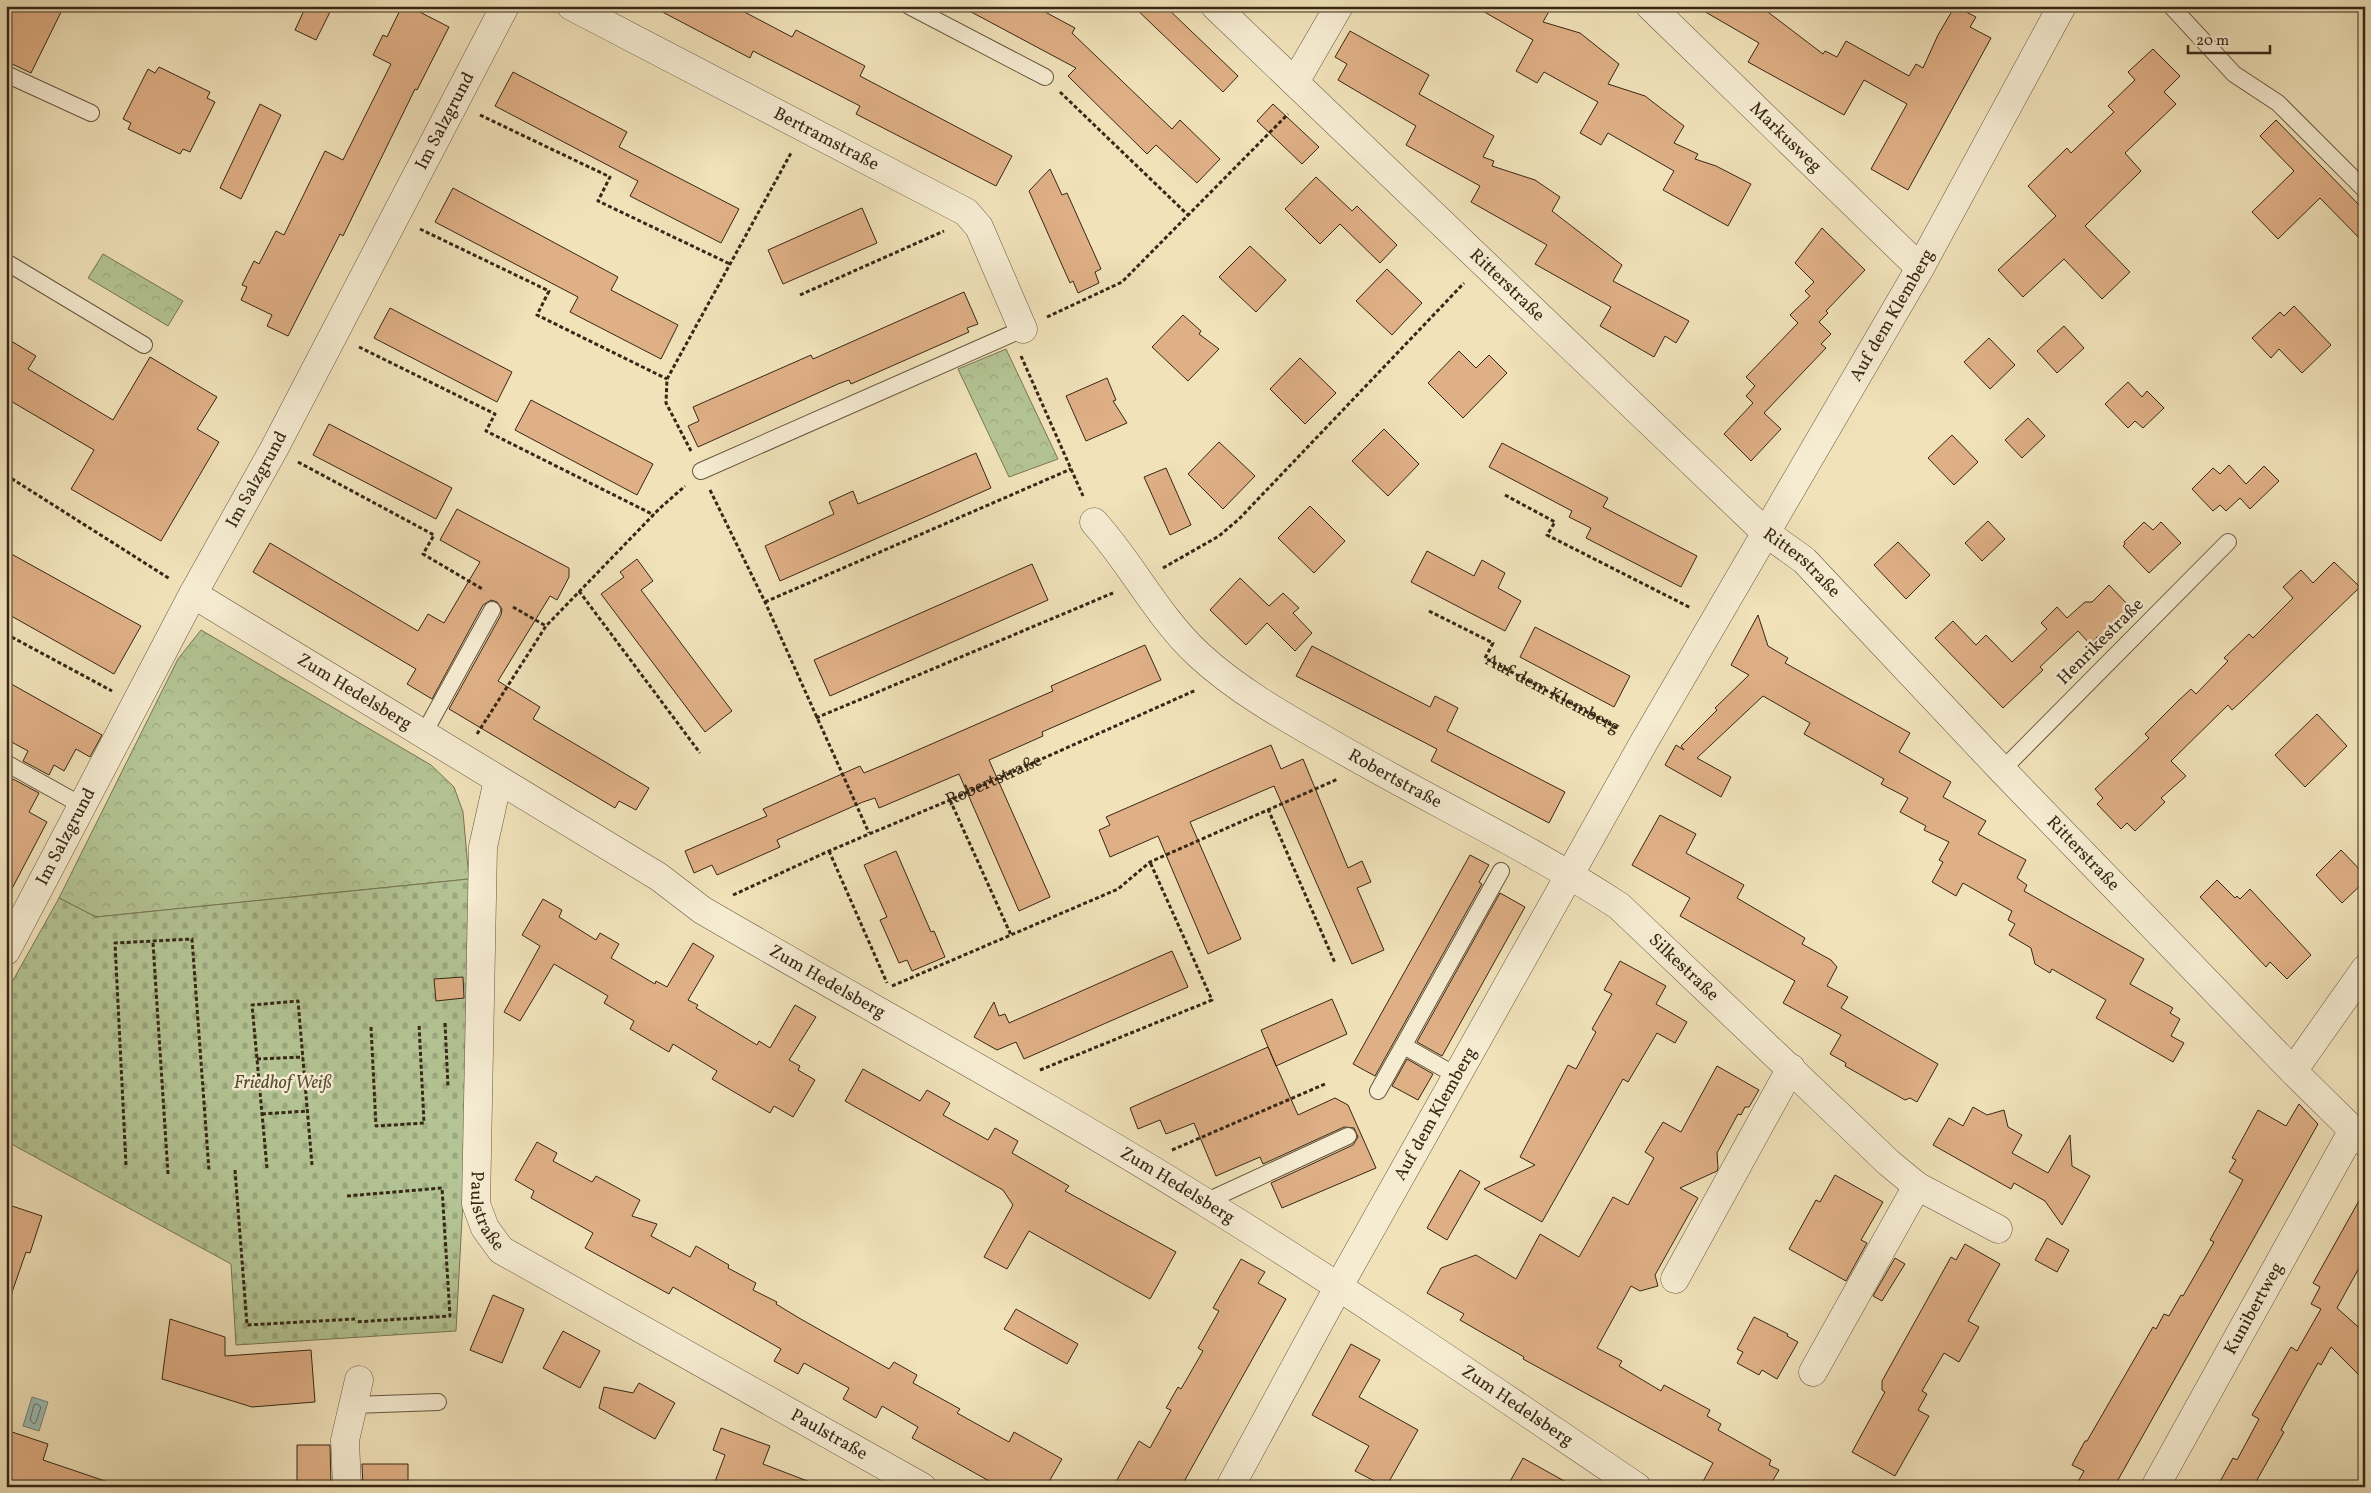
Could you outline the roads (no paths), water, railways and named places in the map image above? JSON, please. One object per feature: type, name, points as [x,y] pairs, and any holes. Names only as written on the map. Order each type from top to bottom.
[{"type":"street","name":"Im Salzgrund","points":[[6,951],[81,805],[274,449],[505,6]]},
{"type":"street","name":"Bertramstraße","points":[[571,6],[966,212],[979,227],[1017,331]]},
{"type":"street","name":"Ritterstraße","points":[[1215,6],[1766,533],[1804,560],[2002,770],[2293,1071],[2359,1136]]},
{"type":"street","points":[[1302,88],[1339,6]]},
{"type":"street","name":"Markusweg","points":[[1650,6],[1920,268]]},
{"type":"street","name":"Auf dem Klemberg","points":[[1230,1487],[1339,1286],[1644,742],[1920,268],[2062,6]]},
{"type":"street","name":"Robertstraße","points":[[1094,522],[1116,546],[1171,626],[1200,655],[1226,676],[1270,708],[1369,766],[1570,874]]},
{"type":"street","name":"Zum Hedelsberg","points":[[194,594],[659,877],[702,910],[1006,1084],[1205,1202],[1339,1286],[1637,1487]]},
{"type":"street","name":"Paulstraße","points":[[498,780],[483,847],[476,1204],[485,1228],[501,1250],[922,1487]]},
{"type":"street","name":"Silkestraße","points":[[1570,874],[1619,906],[1889,1163],[1917,1186],[1998,1229]]},
{"type":"street","points":[[2293,1071],[2365,969]]},
{"type":"street","points":[[1675,1279],[1791,1068]]},
{"type":"street","name":"Kunibertweg","points":[[2155,1487],[2359,1136]]},
{"type":"street","points":[[1813,1372],[1917,1186]]},
{"type":"street","points":[[347,1487],[345,1440],[356,1392]]},
{"type":"lane","points":[[909,6],[1045,77]]},
{"type":"lane","points":[[2171,6],[2234,74],[2278,103],[2365,190]]},
{"type":"lane","points":[[6,74],[91,113]]},
{"type":"lane","points":[[6,262],[144,344]]},
{"type":"lane","points":[[701,472],[1017,331]]},
{"type":"lane","name":"Henrikestraße","points":[[2002,770],[2228,542]]},
{"type":"lane","points":[[423,735],[498,606]]},
{"type":"lane","points":[[6,763],[81,805]]},
{"type":"lane","points":[[1378,1091],[1501,871]]},
{"type":"lane","points":[[1404,1046],[1456,1076]]},
{"type":"lane","points":[[1205,1202],[1348,1136]]},
{"type":"lane","points":[[356,1392],[438,1402]]},
{"type":"water","points":[[32,1397],[48,1402],[39,1431],[23,1426]]},
{"type":"park label","name":"Friedhof Weiß","points":[[283,1083]]}]
